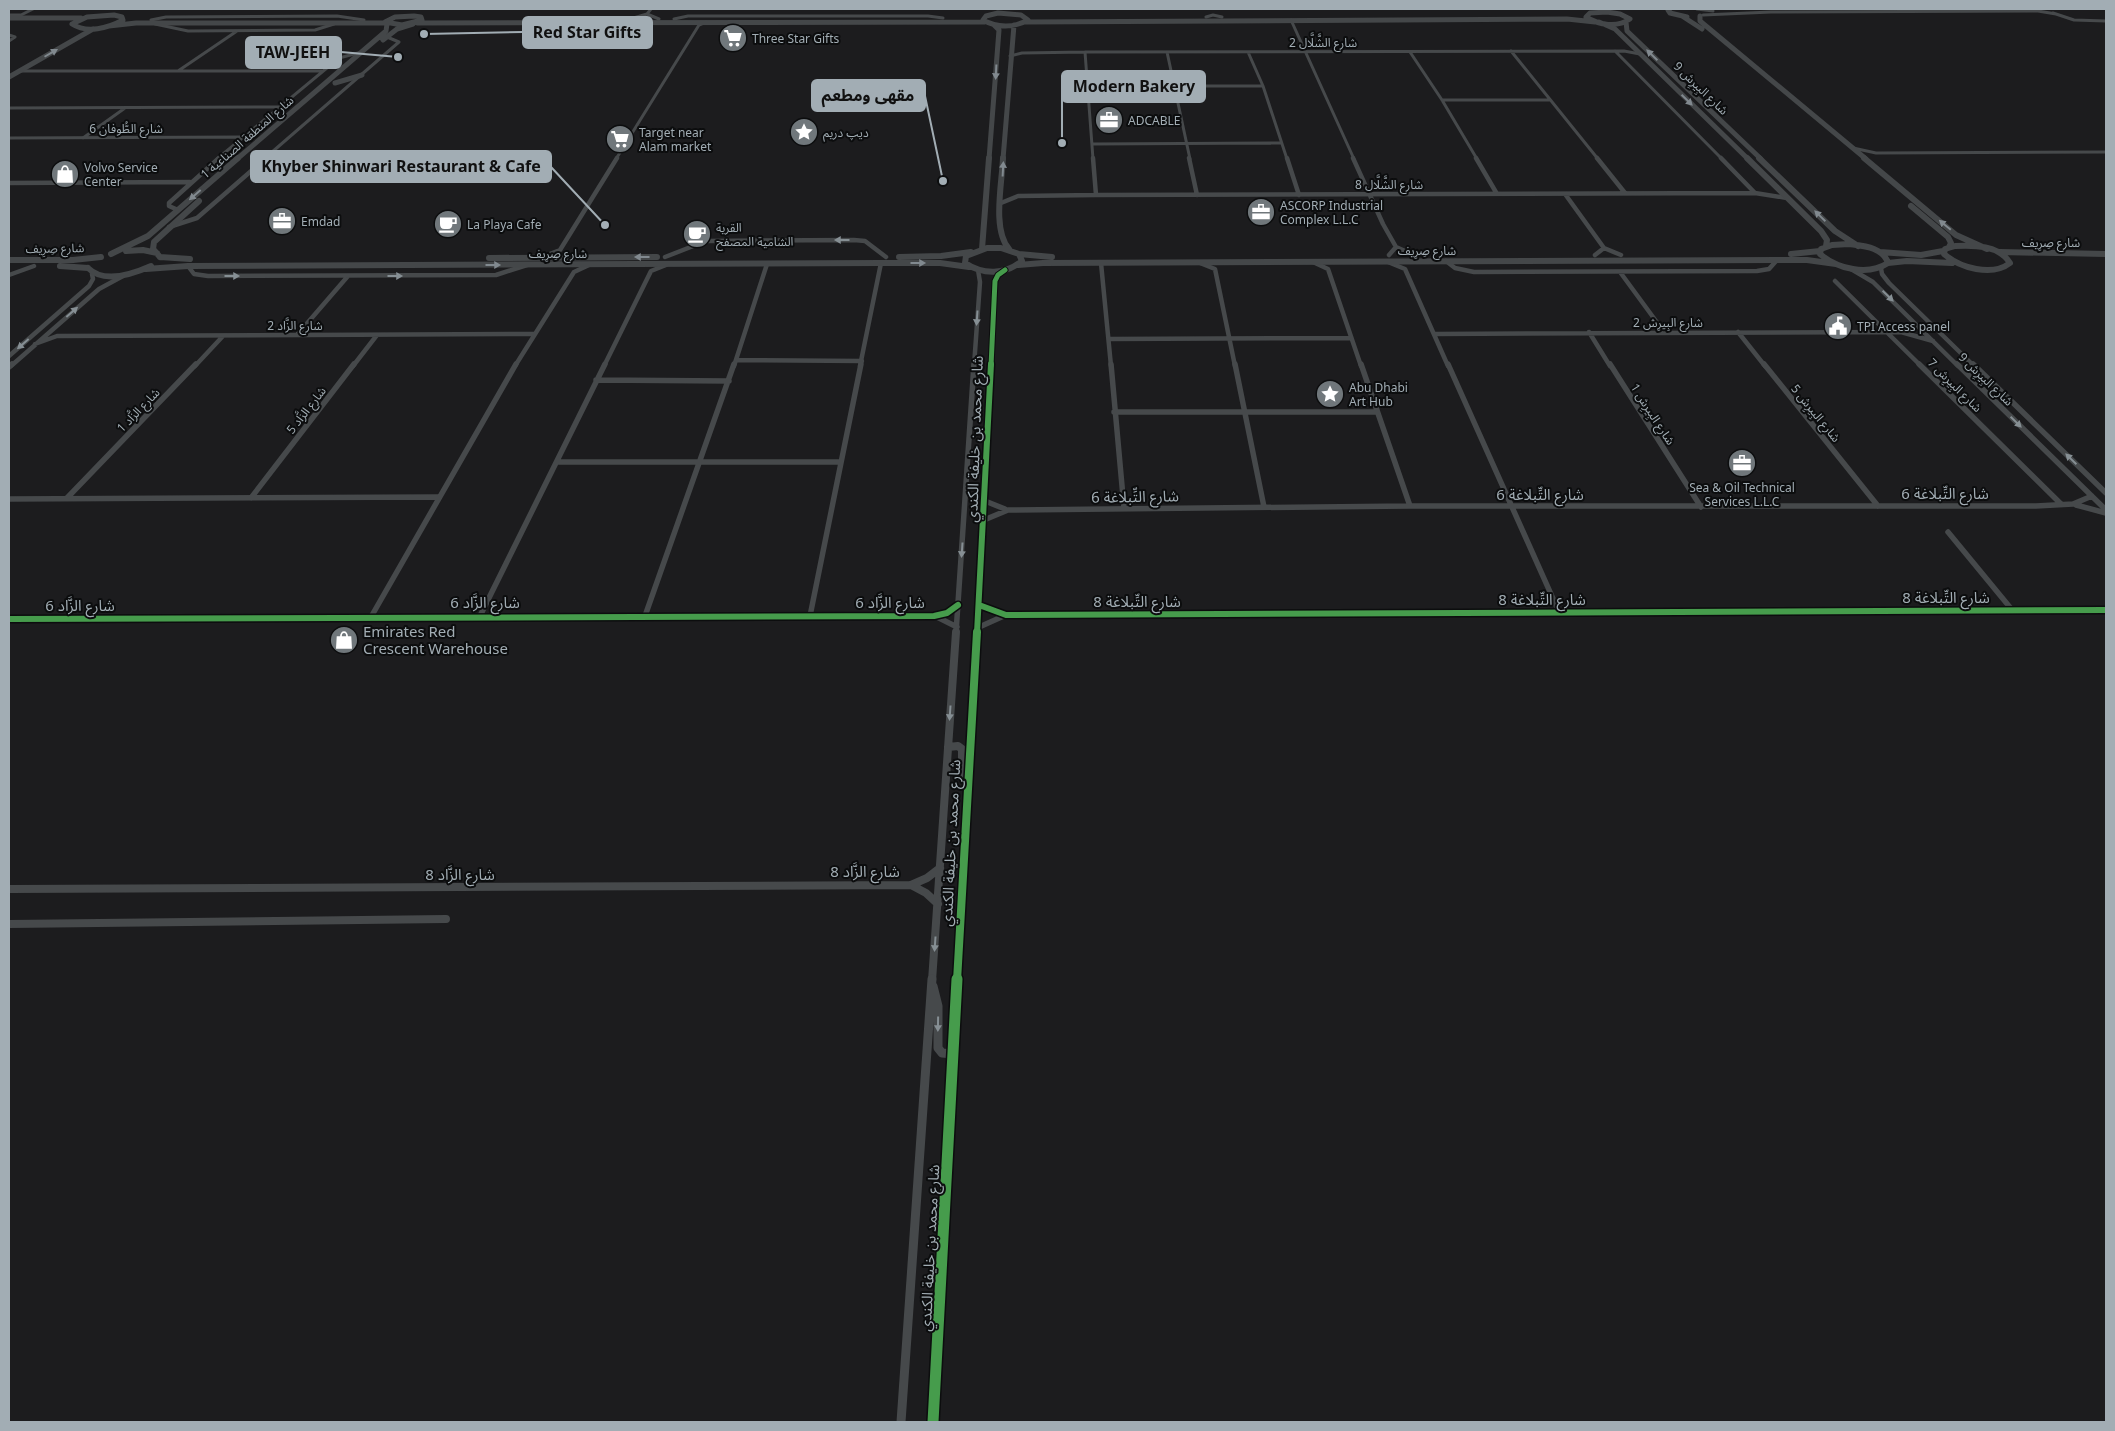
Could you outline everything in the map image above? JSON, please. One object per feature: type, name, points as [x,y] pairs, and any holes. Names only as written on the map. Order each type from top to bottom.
[{"type":"street","points":[[15,18],[33,9]]},
{"type":"street","points":[[76,28],[76,21],[101,15],[115,9]]},
{"type":"street","points":[[109,26],[118,23],[122,18],[124,9]]},
{"type":"street","points":[[630,19],[647,14],[651,9]]},
{"type":"street","points":[[998,14],[1002,9]]},
{"type":"street","points":[[994,25],[1014,25],[1026,19],[1587,15],[1594,12],[1614,13],[1628,17],[1629,21],[1597,22],[1567,19],[1026,19],[1016,14],[1012,9]]},
{"type":"street","points":[[1212,9],[1213,15]]},
{"type":"street","points":[[1670,9],[1670,13],[1694,22],[1948,237],[1951,242],[1946,249],[1946,258],[1958,264]]},
{"type":"street","points":[[1696,9],[1771,12],[2038,11],[2056,14]]},
{"type":"street","points":[[1696,9],[1704,12],[1700,21],[1956,235],[1987,249]]},
{"type":"street","points":[[2038,11],[2045,9],[2069,20],[2106,22]]},
{"type":"street","name":"شارع المنطقة الصناعية 1","points":[[111,254],[139,242],[386,31],[389,21],[410,10]]},
{"type":"street","points":[[419,10],[416,14],[420,17]]},
{"type":"street","points":[[1682,16],[1771,12]]},
{"type":"street","points":[[647,14],[659,19]]},
{"type":"street","points":[[9,24],[76,28],[150,21],[364,20],[415,23],[516,22],[544,25],[564,22],[985,19],[998,14],[1016,14]]},
{"type":"street","points":[[9,17],[21,15]]},
{"type":"street","points":[[101,15],[150,21],[342,22],[389,21],[420,17],[985,19],[999,30],[982,249]]},
{"type":"street","points":[[1206,17],[1213,15],[1222,17]]},
{"type":"street","points":[[1587,15],[1589,19],[1597,22]]},
{"type":"street","points":[[9,17],[87,18]]},
{"type":"street","points":[[415,23],[420,17]]},
{"type":"street","points":[[1292,20],[1304,52],[1396,247],[1413,258],[1405,269]]},
{"type":"street","points":[[150,21],[178,30],[237,31],[315,30],[323,26],[342,22]]},
{"type":"street","points":[[686,21],[699,25],[713,21]]},
{"type":"street","name":"شارع البِيرِش 9","points":[[1597,22],[1613,28],[1634,48],[1821,231],[1826,237],[1826,246]]},
{"type":"street","name":"شارع البِيرِش 9","points":[[1626,22],[1624,28],[1627,31],[1840,235],[1858,246]]},
{"type":"street","name":"شارع المنطقة الصناعية 1","points":[[158,255],[154,249],[154,242],[169,227],[397,29],[415,23]]},
{"type":"street","points":[[539,258],[560,250],[699,25]]},
{"type":"street","points":[[1014,25],[1010,53],[1006,192],[1001,203],[999,234],[1002,241],[1019,254],[1022,261],[1018,265]]},
{"type":"street","points":[[9,77],[88,31],[99,27]]},
{"type":"street","points":[[178,71],[237,31]]},
{"type":"street","points":[[9,35],[15,37],[9,41]]},
{"type":"street","points":[[169,227],[197,218],[399,42],[388,37]]},
{"type":"street","points":[[9,70],[60,40]]},
{"type":"street","name":"شارع الشَّلَّال 2","points":[[1624,51],[1634,48]]},
{"type":"street","points":[[1511,51],[1625,194]]},
{"type":"street","points":[[1615,51],[1754,193]]},
{"type":"street","name":"شارع الشَّلَّال 2","points":[[1010,53],[1624,51],[1640,54]]},
{"type":"street","points":[[178,210],[168,203],[242,137],[339,58],[362,52]]},
{"type":"street","points":[[1085,52],[1096,195]]},
{"type":"street","points":[[1167,52],[1197,195]]},
{"type":"street","points":[[1248,52],[1263,86],[1280,143],[1299,195]]},
{"type":"street","points":[[1410,52],[1442,100],[1497,194]]},
{"type":"street","points":[[18,71],[324,71]]},
{"type":"street","points":[[335,82],[362,75]]},
{"type":"street","points":[[1190,86],[1263,86]]},
{"type":"street","points":[[1088,90],[1176,90]]},
{"type":"street","points":[[1442,100],[1549,100]]},
{"type":"street","points":[[9,108],[279,107]]},
{"type":"street","points":[[82,138],[125,108]]},
{"type":"street","name":"شارع الطُّوفان 6","points":[[9,138],[242,137]]},
{"type":"street","points":[[1092,144],[1280,143]]},
{"type":"street","points":[[1853,148],[1876,153]]},
{"type":"street","points":[[1864,158],[1868,154],[1876,153],[2106,152]]},
{"type":"street","points":[[9,183],[190,182]]},
{"type":"street","name":"شارع الشَّلَّال 8","points":[[1760,193],[1777,188]]},
{"type":"street","name":"شارع الشَّلَّال 8","points":[[1006,192],[1018,196],[1760,193],[1787,198]]},
{"type":"street","points":[[1565,194],[1604,248],[1621,254]]},
{"type":"street","name":"شارع الشَّلَّال 8","points":[[1001,203],[1018,196]]},
{"type":"street","points":[[480,616],[651,271],[706,241],[865,241],[886,257]]},
{"type":"street","points":[[1958,264],[1914,260],[1888,263],[1881,268],[1848,268],[1823,258],[1820,250],[1826,246],[1840,244],[1858,246],[1878,252],[1921,255],[1962,245],[1987,249]]},
{"type":"street","points":[[1396,247],[1388,258],[1405,269],[1559,612]]},
{"type":"street","points":[[1595,254],[1604,248]]},
{"type":"street","name":"شارع صِرِيف","points":[[9,266],[34,266],[90,271],[106,276],[146,269],[188,266],[591,265],[667,261],[942,256],[982,249],[1010,249]]},
{"type":"street","name":"شارع صِرِيف","points":[[1987,249],[2021,254],[2106,254]]},
{"type":"street","name":"شارع صِرِيف","points":[[111,254],[133,250],[202,260],[565,258],[767,264],[940,263],[978,270],[1005,270],[1018,265],[1337,262],[1388,258]]},
{"type":"street","points":[[560,250],[565,258]]},
{"type":"street","name":"شارع صِرِيف","points":[[1019,254],[1050,256],[1413,258],[1595,254],[1773,254],[1820,250]]},
{"type":"street","points":[[1995,251],[2006,257],[2010,263]]},
{"type":"street","points":[[969,267],[964,259],[970,252]]},
{"type":"street","points":[[1878,252],[1887,258],[1888,263]]},
{"type":"street","points":[[9,356],[89,286],[93,280],[90,271],[94,261],[111,254]]},
{"type":"street","points":[[146,269],[154,265],[158,255]]},
{"type":"street","name":"شارع صِرِيف","points":[[9,260],[73,260],[101,257]]},
{"type":"street","name":"شارع صِرِيف","points":[[1413,258],[1446,261],[1807,260],[1836,264]]},
{"type":"street","name":"شارع صِرِيف","points":[[1958,264],[1993,270],[2002,269],[2010,263],[2035,259],[2106,259]]},
{"type":"street","points":[[1446,261],[1455,268],[1474,272],[1620,272],[1757,271],[1769,269],[1778,260]]},
{"type":"street","points":[[1198,262],[1215,269]]},
{"type":"street","points":[[1215,269],[1228,262]]},
{"type":"street","points":[[1311,262],[1328,269],[1350,338],[1410,506]]},
{"type":"street","points":[[1328,269],[1337,262]]},
{"type":"street","points":[[810,616],[881,263]]},
{"type":"street","points":[[1101,263],[1124,508]]},
{"type":"street","points":[[638,264],[651,271]]},
{"type":"street","points":[[644,616],[729,381],[767,264]]},
{"type":"street","points":[[188,266],[194,274],[208,276],[348,276],[496,275],[514,271],[527,265]]},
{"type":"street","points":[[563,265],[571,267],[574,272]]},
{"type":"street","points":[[371,617],[438,497],[534,334],[574,272],[591,265]]},
{"type":"street","points":[[9,275],[34,266]]},
{"type":"street","name":"شارع البِيرِش 9","points":[[1848,268],[1870,280],[2092,496],[2106,512]]},
{"type":"street","name":"شارع البِيرِش 9","points":[[1881,268],[1884,277],[1889,283],[2106,492]]},
{"type":"street","points":[[1215,269],[1264,507]]},
{"type":"street","name":"شارع محمد بن خليفة الكندي","points":[[901,1422],[957,627],[980,282],[978,270]]},
{"type":"street","name":"شارع محمد بن خليفة الكندي","points":[[933,1422],[984,520],[995,281],[998,275],[1005,270]]},
{"type":"street","points":[[1620,272],[1664,332]]},
{"type":"street","points":[[9,367],[103,286],[126,274]]},
{"type":"street","points":[[297,335],[348,276]]},
{"type":"street","name":"شارع البِيرِش 7","points":[[1836,281],[2061,504]]},
{"type":"street","points":[[1902,332],[1912,329],[1914,322]]},
{"type":"street","name":"شارع الزَّاد 2","points":[[49,332],[57,336]]},
{"type":"street","name":"شارع البِيرِش 1","points":[[1589,332],[1701,507]]},
{"type":"street","name":"شارع البِيرِش 5","points":[[1738,332],[1878,506]]},
{"type":"street","name":"شارع البِيرِش 2","points":[[1435,334],[1902,332],[1933,340]]},
{"type":"street","name":"شارع الزَّاد 2","points":[[35,344],[57,336],[534,334]]},
{"type":"street","name":"شارع الزَّاد 5","points":[[252,498],[377,335]]},
{"type":"street","name":"شارع الزَّاد 1","points":[[67,498],[223,336]]},
{"type":"street","points":[[1108,339],[1350,338]]},
{"type":"street","points":[[736,360],[862,361]]},
{"type":"street","points":[[596,380],[729,381]]},
{"type":"street","points":[[1114,412],[1376,412]]},
{"type":"street","points":[[557,462],[840,462]]},
{"type":"street","name":"شارع التِّبلاغة 6","points":[[2073,504],[2092,496]]},
{"type":"street","points":[[9,499],[438,497]]},
{"type":"street","name":"شارع التِّبلاغة 6","points":[[985,501],[1008,510]]},
{"type":"street","name":"شارع التِّبلاغة 6","points":[[984,520],[1008,510],[1264,507],[1701,507],[2073,504],[2106,512]]},
{"type":"street","points":[[1948,532],[2013,611]]},
{"type":"street","name":"شارع الزَّاد 6","points":[[9,619],[934,616],[947,613],[958,605]]},
{"type":"street","name":"شارع التِّبلاغة 8","points":[[979,605],[1006,615],[2106,610]]},
{"type":"street","name":"شارع التِّبلاغة 8","points":[[977,628],[1006,615]]},
{"type":"street","name":"شارع الزَّاد 6","points":[[934,616],[957,627]]},
{"type":"street","points":[[948,747],[958,746],[962,749],[962,771],[968,781]]},
{"type":"street","points":[[911,885],[927,878],[940,868]]},
{"type":"street","points":[[911,885],[926,893],[938,904]]},
{"type":"street","name":"شارع الزَّاد 8","points":[[9,890],[911,885]]},
{"type":"street","points":[[9,924],[446,919]]},
{"type":"street","points":[[932,983],[938,1006],[938,1048],[942,1053],[953,1054]]},
{"type":"shaded area","points":[[9,9],[2106,9],[2106,1422],[9,1422]]},
{"type":"cycle path","points":[[933,1422],[963,862],[984,520],[995,281],[998,275],[1005,270]]},
{"type":"cycle path","points":[[9,619],[934,616],[947,613],[958,605]]},
{"type":"cycle path","points":[[979,605],[1006,615],[2106,610]]},
{"type":"place","name":"Red Star Gifts","points":[[424,34]]},
{"type":"place","name":"Three Star Gifts","points":[[733,38]]},
{"type":"place","name":"TAW-JEEH","points":[[398,57]]},
{"type":"place","name":"ADCABLE","points":[[1109,120]]},
{"type":"place","name":"دیپ دریم","points":[[804,132]]},
{"type":"place","name":"Target near Alam market","points":[[620,139]]},
{"type":"place","name":"Modern Bakery","points":[[1062,143]]},
{"type":"place","name":"Volvo Service Center","points":[[65,174]]},
{"type":"place","name":"مقهى ومطعم","points":[[943,181]]},
{"type":"place","name":"ASCORP Industrial Complex L.L.C","points":[[1261,212]]},
{"type":"place","name":"Emdad","points":[[282,221]]},
{"type":"place","name":"La Playa Cafe","points":[[448,224]]},
{"type":"place","name":"Khyber Shinwari Restaurant & Cafe","points":[[605,225]]},
{"type":"place","name":"القرية الشامية المصفح","points":[[697,234]]},
{"type":"place","name":"TPI Access panel","points":[[1838,326]]},
{"type":"place","name":"Abu Dhabi Art Hub","points":[[1330,394]]},
{"type":"place","name":"Sea & Oil Technical Services L.L.C","points":[[1742,463]]},
{"type":"place","name":"Emirates Red Crescent Warehouse","points":[[344,640]]}]
